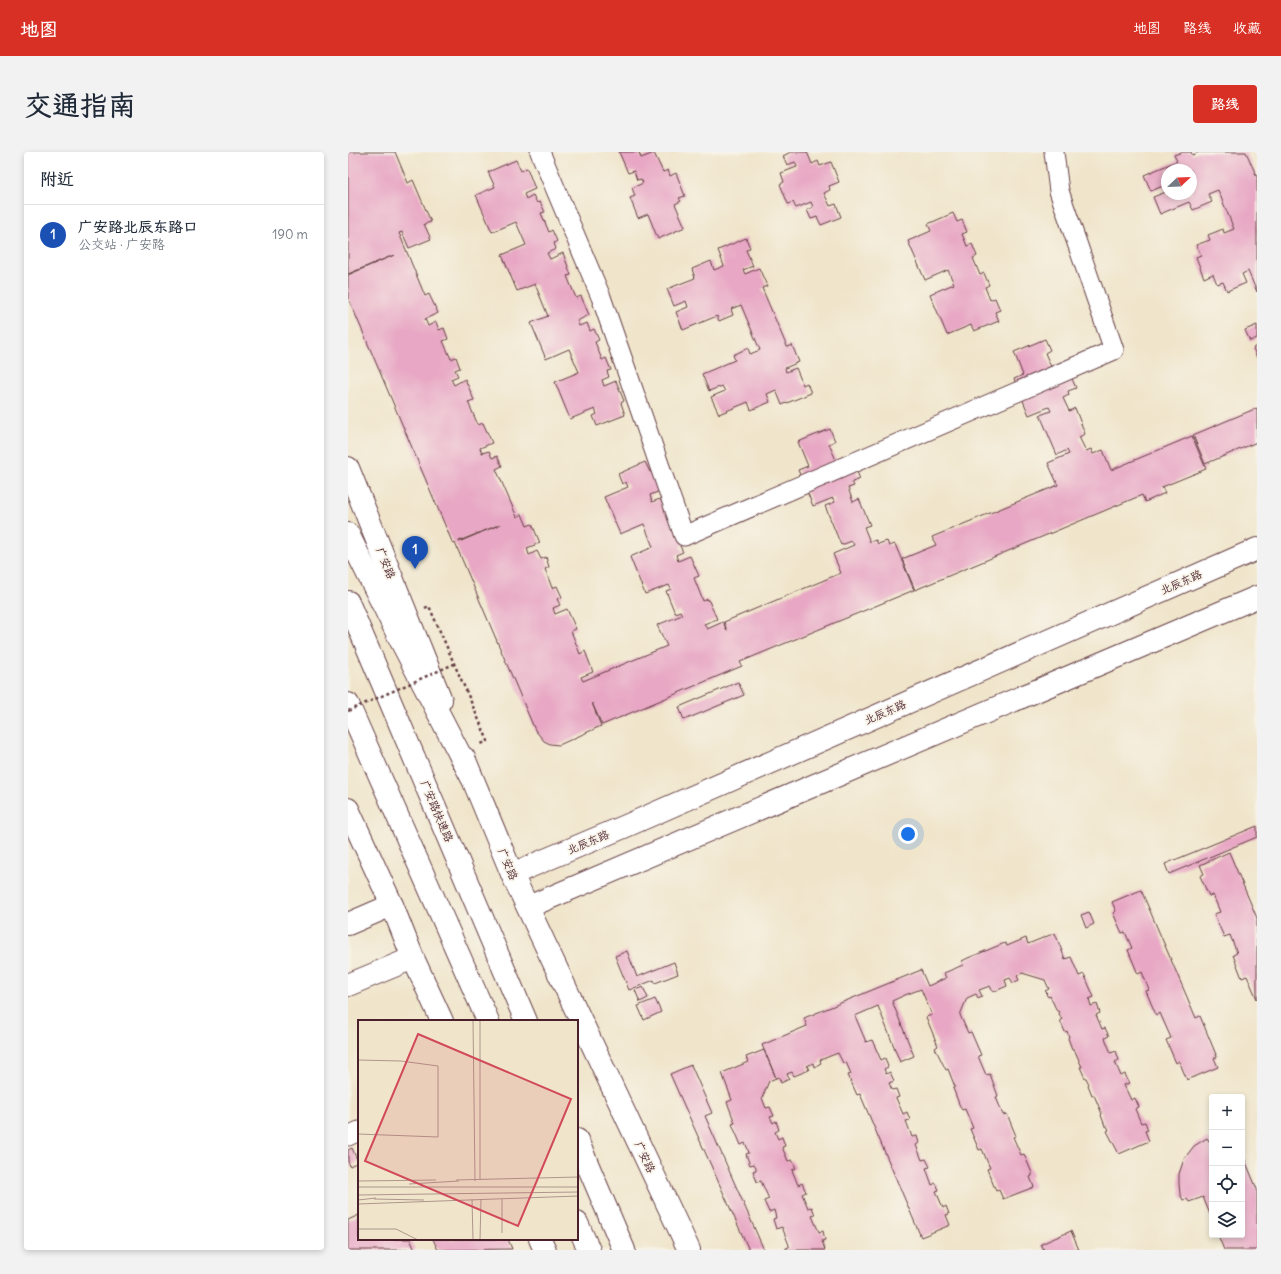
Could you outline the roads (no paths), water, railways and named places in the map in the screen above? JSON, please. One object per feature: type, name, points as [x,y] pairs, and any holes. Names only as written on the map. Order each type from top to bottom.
[{"type":"main road","name":"广安路","points":[[348,468],[471,776],[512,874],[688,1250]]},
{"type":"main road","points":[[348,534],[402,644],[471,776]]},
{"type":"main road","name":"北辰东路","points":[[512,874],[626,826],[1257,549]]},
{"type":"main road","points":[[528,908],[1257,597]]},
{"type":"main road","name":"广安路快速路","points":[[348,602],[526,1020]]},
{"type":"main road","points":[[348,704],[488,1020]]},
{"type":"main road","points":[[348,809],[392,905],[413,958],[442,1020]]},
{"type":"main road","points":[[348,924],[392,905]]},
{"type":"main road","points":[[348,984],[413,958]]},
{"type":"main road","points":[[578,1142],[624,1250]]},
{"type":"main road","points":[[646,1159],[681,1250]]},
{"type":"main road","points":[[578,1224],[589,1250]]},
{"type":"main road","points":[[540,1240],[545,1250]]},
{"type":"street","points":[[540,152],[601,297],[684,536],[1114,350],[1060,191],[1054,152]]},
{"type":"street","points":[[348,1136],[358,1131]]},
{"type":"place","name":"广安路北辰东路口","points":[[415,569]]}]
